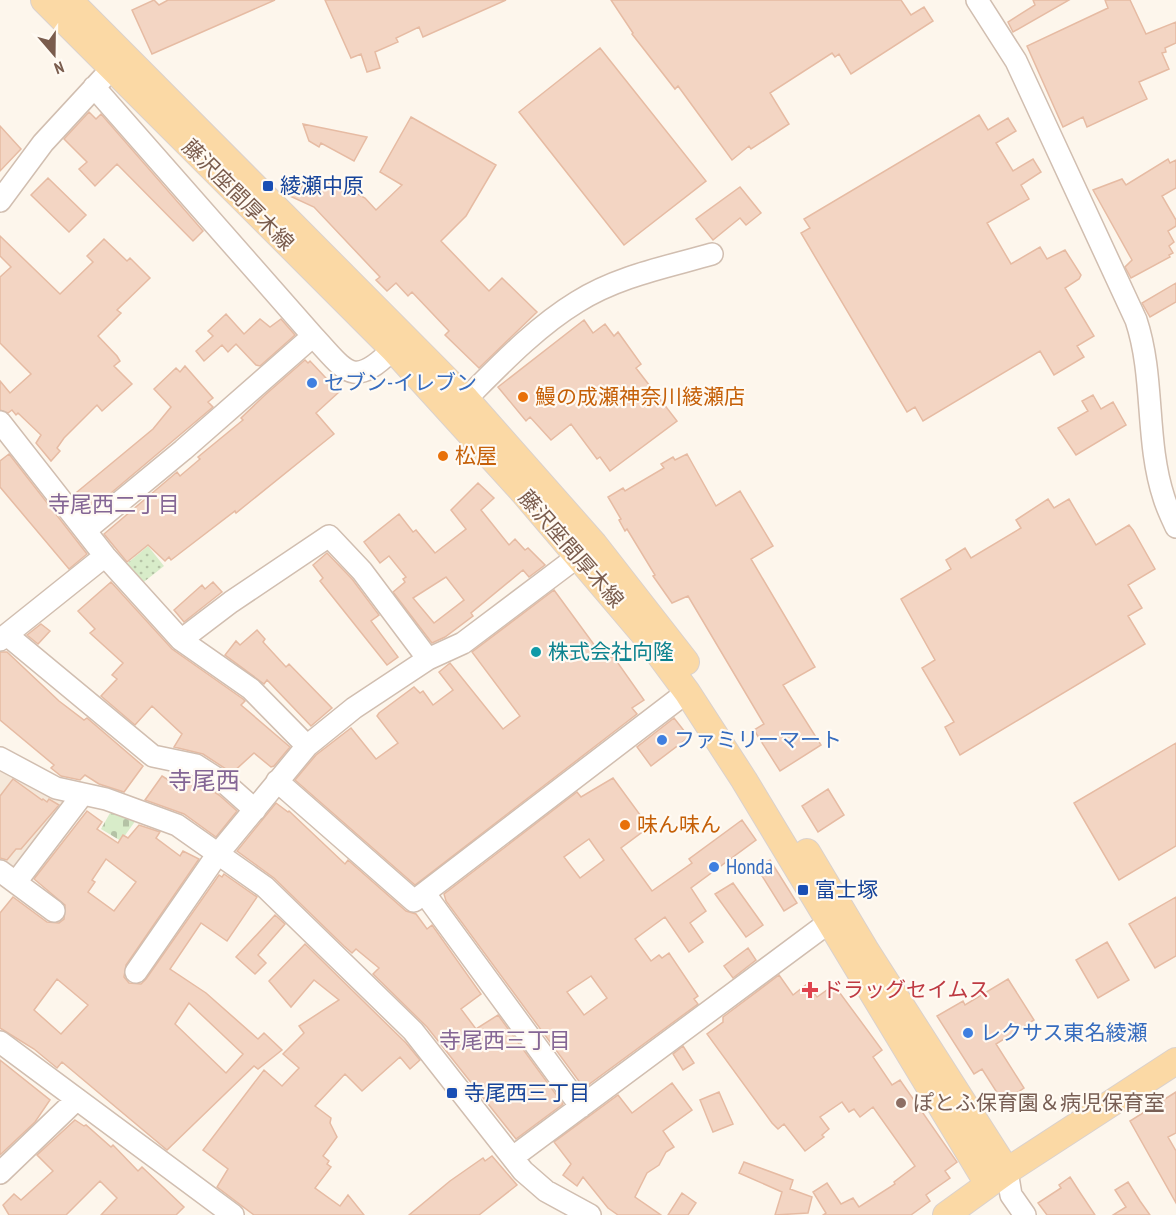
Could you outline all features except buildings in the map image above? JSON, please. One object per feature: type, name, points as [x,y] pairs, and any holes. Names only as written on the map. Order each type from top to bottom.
[{"type":"main road","name":"藤沢座間厚木線","points":[[44,0],[118,62],[466,399],[586,550],[687,692],[744,780],[828,923],[1002,1183]]},
{"type":"main road","name":"藤沢座間厚木線","points":[[69,0],[118,62],[661,627],[759,772],[1002,1183]]},
{"type":"main road","points":[[946,1215],[1002,1183],[1176,1061]]},
{"type":"street","points":[[977,0],[1016,60],[1136,320],[1167,470],[1164,498],[1176,527]]},
{"type":"street","points":[[0,201],[43,143],[118,62]]},
{"type":"street","points":[[94,87],[344,369],[354,373],[373,368],[393,349]]},
{"type":"street","points":[[466,399],[546,324],[579,301],[625,279],[712,254]]},
{"type":"street","points":[[86,530],[183,450],[313,336]]},
{"type":"street","points":[[0,422],[105,556],[181,640],[251,689],[307,746]]},
{"type":"street","points":[[181,640],[231,602],[329,536],[362,571],[428,659]]},
{"type":"street","points":[[136,972],[217,855],[307,746],[354,708],[428,659],[463,643],[586,550]]},
{"type":"street","points":[[105,556],[3,637],[153,756],[196,765],[227,785],[255,810]]},
{"type":"street","points":[[278,781],[414,901],[687,692]]},
{"type":"street","points":[[0,758],[48,785],[126,806],[177,825],[265,887],[414,1030],[513,1157],[537,1184],[568,1205],[590,1215]]},
{"type":"street","points":[[54,911],[8,876],[83,794]]},
{"type":"street","points":[[424,894],[581,1107]]},
{"type":"street","points":[[513,1157],[828,923]]},
{"type":"street","points":[[0,1042],[233,1215]]},
{"type":"street","points":[[0,1173],[77,1099]]},
{"type":"street","points":[[1002,1183],[1025,1215]]},
{"type":"shaded area","points":[[0,769],[70,797],[16,871],[0,864]]},
{"type":"green space","points":[[148,546],[164,566],[140,585],[124,566]]},
{"type":"green space","points":[[110,813],[136,820],[121,841],[101,829]]},
{"type":"place","name":"綾瀬中原","points":[[268,186]]},
{"type":"place","name":"セブン-イレブン","points":[[312,383]]},
{"type":"place","name":"鰻の成瀬神奈川綾瀬店","points":[[523,397]]},
{"type":"place","name":"松屋","points":[[443,456]]},
{"type":"place","name":"株式会社向隆","points":[[536,652]]},
{"type":"place","name":"ファミリーマート","points":[[662,740]]},
{"type":"place","name":"味ん味ん","points":[[625,825]]},
{"type":"place","name":"Honda","points":[[714,867]]},
{"type":"place","name":"富士塚","points":[[803,890]]},
{"type":"place","name":"ドラッグセイムス","points":[[810,990]]},
{"type":"place","name":"レクサス東名綾瀬","points":[[968,1033]]},
{"type":"place","name":"寺尾西三丁目","points":[[452,1093]]},
{"type":"place","name":"ぽとふ保育園＆病児保育室","points":[[901,1103]]},
{"type":"district","name":"寺尾西二丁目","points":[[114,504]]},
{"type":"district","name":"寺尾西","points":[[204,781]]},
{"type":"district","name":"寺尾西三丁目","points":[[505,1040]]}]
